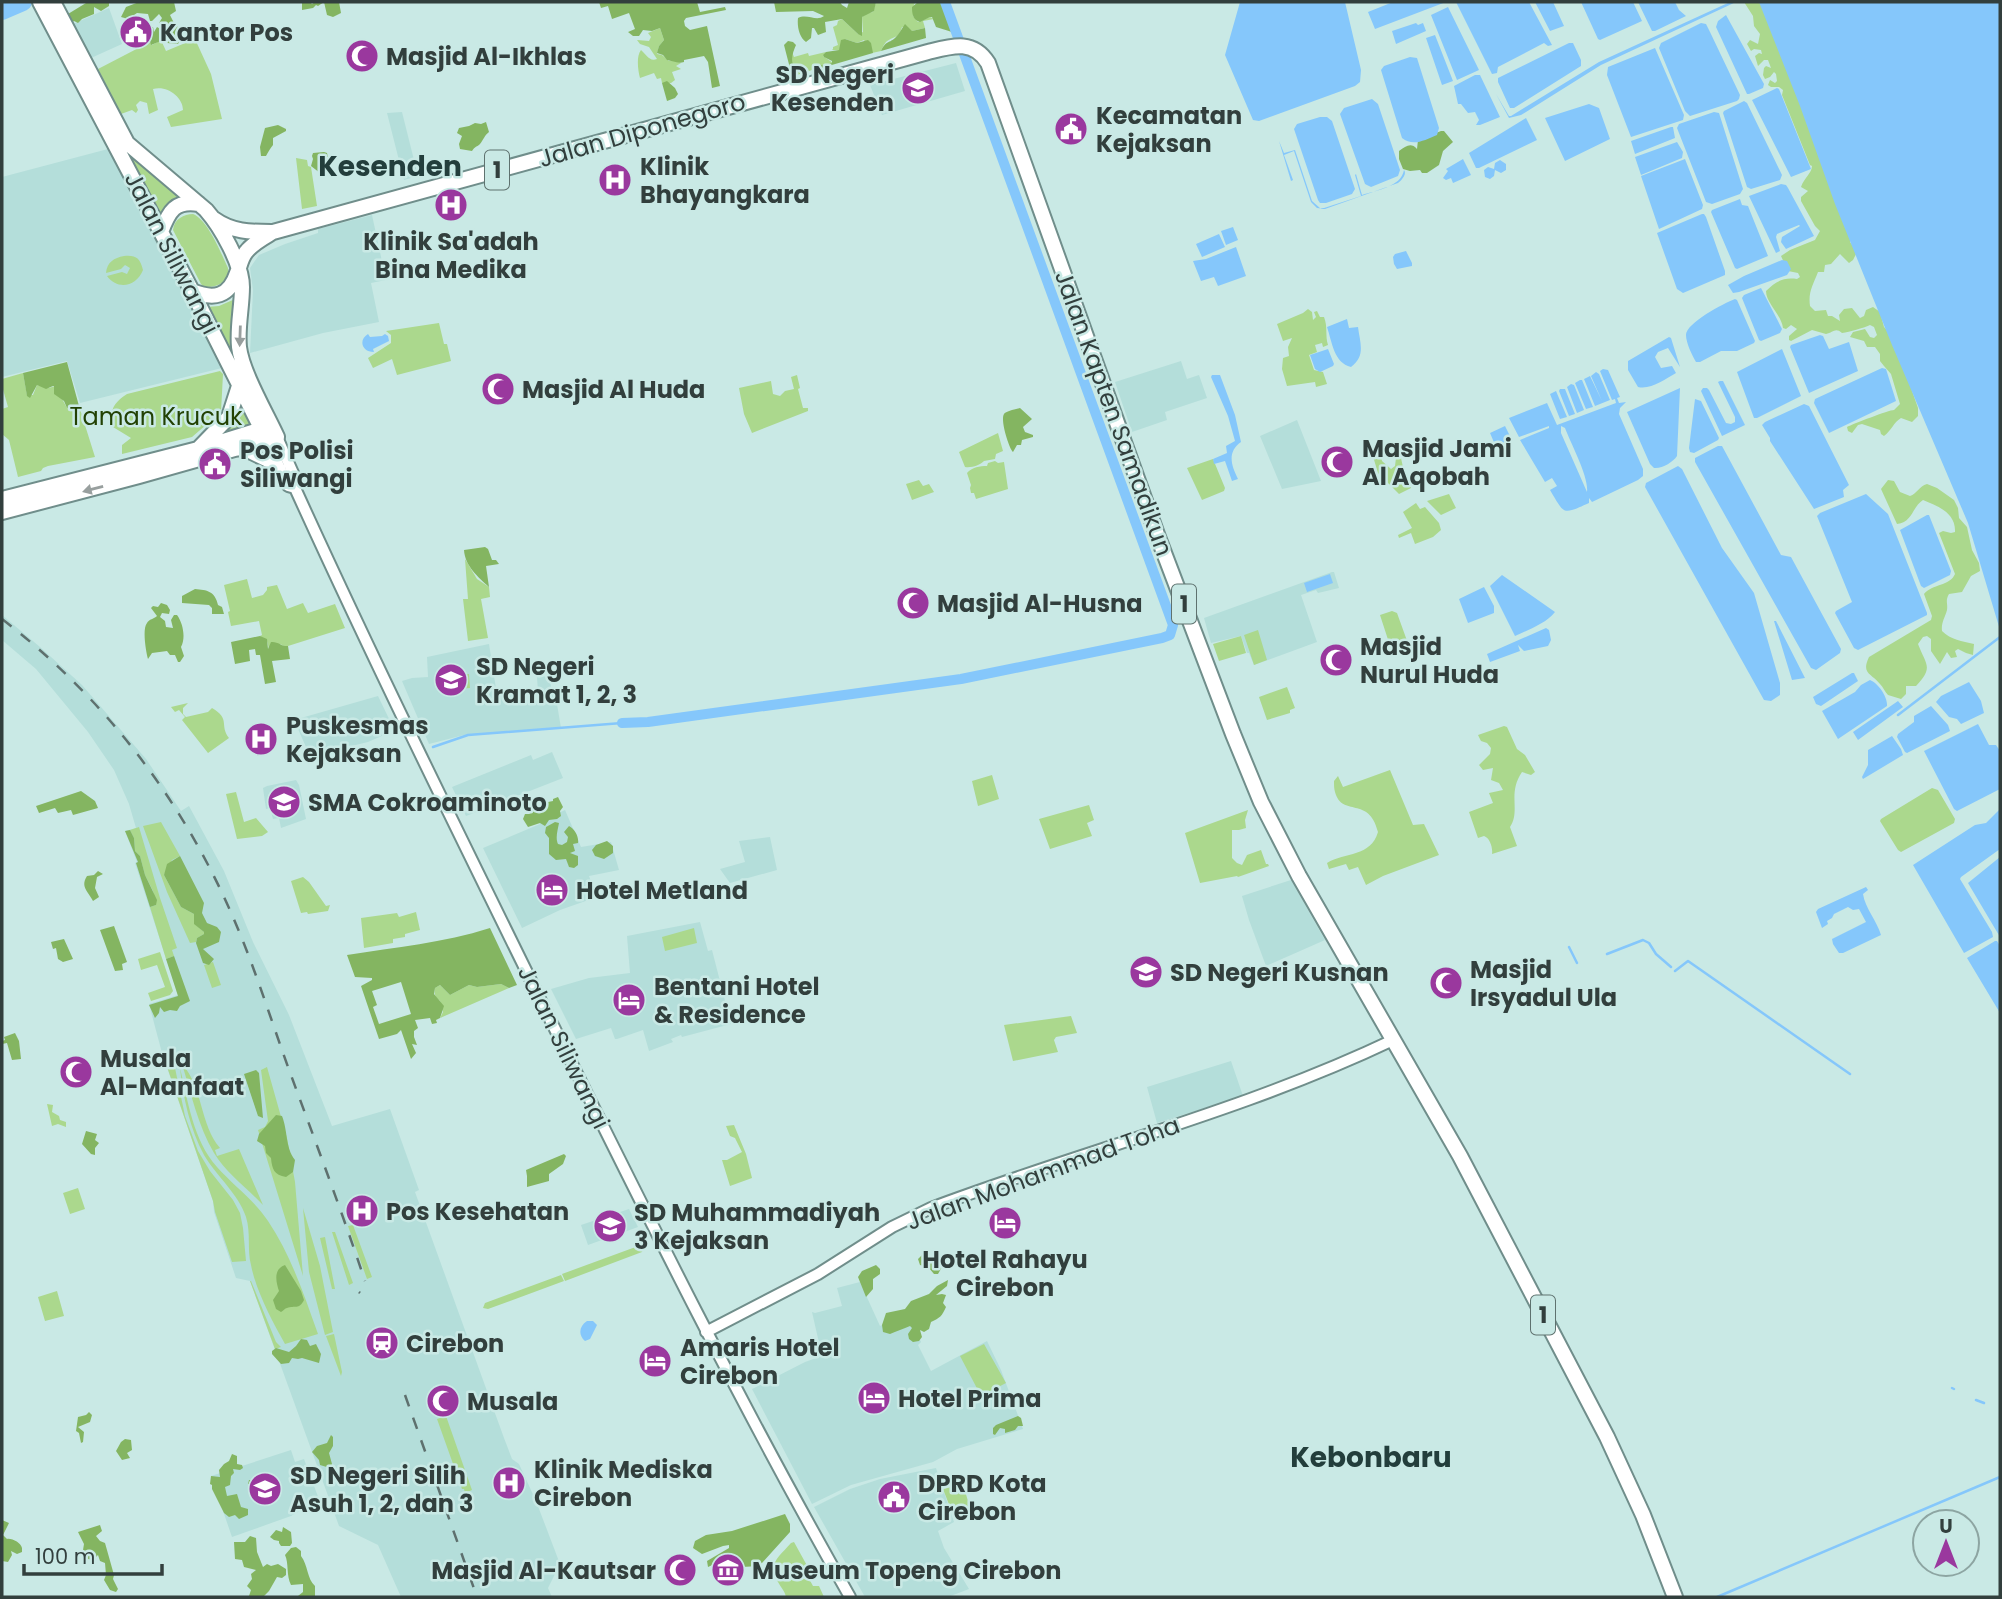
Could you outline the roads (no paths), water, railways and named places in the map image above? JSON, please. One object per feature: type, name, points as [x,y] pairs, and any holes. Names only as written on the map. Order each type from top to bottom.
[{"type":"highway","name":"1","points":[[40,2],[52,10]]},
{"type":"highway","name":"Jalan Siliwangi","points":[[52,10],[127,143],[213,218],[239,268],[242,288],[239,348],[269,433]]},
{"type":"highway","name":"Jalan Siliwangi","points":[[52,10],[240,386],[269,433]]},
{"type":"highway","name":"Jalan Diponegoro","points":[[273,232],[872,67],[963,47]]},
{"type":"highway","name":"Jalan Kapten Samadikun","points":[[963,47],[981,54],[988,63],[1160,542],[1255,787],[1299,876],[1393,1040]]},
{"type":"highway","points":[[162,232],[176,206],[184,203],[199,204]]},
{"type":"highway","name":"1","points":[[213,218],[229,228],[273,232]]},
{"type":"highway","name":"1","points":[[192,291],[212,296],[226,292],[232,287],[244,253],[273,232]]},
{"type":"highway","points":[[198,449],[229,416],[240,386]]},
{"type":"highway","points":[[2,499],[269,433]]},
{"type":"highway","points":[[2,512],[236,450],[269,433]]},
{"type":"highway","name":"1","points":[[1393,1040],[1460,1156],[1607,1437],[1643,1515],[1675,1597]]},
{"type":"main road","name":"Jalan Siliwangi","points":[[269,433],[288,486],[295,488]]},
{"type":"main road","name":"Jalan Siliwangi","points":[[269,433],[297,482],[295,488],[406,725],[596,1112],[706,1332],[849,1597]]},
{"type":"main road","points":[[236,450],[280,468]]},
{"type":"main road","name":"Jalan Mohammad Toha","points":[[706,1332],[818,1274],[892,1227],[931,1208],[1247,1102],[1393,1040]]},
{"type":"water","points":[[1240,2],[1345,2],[1361,70],[1360,82],[1259,121],[1253,120],[1225,55]]},
{"type":"water","points":[[1393,2],[1446,2],[1375,29],[1368,12]]},
{"type":"water","points":[[1456,2],[1529,2],[1552,45],[1544,43],[1498,67],[1497,73],[1492,74]]},
{"type":"water","points":[[1535,2],[1553,2],[1564,26],[1550,31]]},
{"type":"water","points":[[1581,2],[1633,2],[1642,21],[1600,40]]},
{"type":"water","points":[[1638,2],[1675,2],[1686,16],[1652,31]]},
{"type":"water","points":[[1730,2],[1736,2],[1601,65],[1521,115],[1509,118],[1496,94],[1511,116],[1599,62]]},
{"type":"water","points":[[1759,2],[2000,2],[2000,630],[1968,523],[1835,204]]},
{"type":"water","points":[[1448,7],[1479,70],[1457,80],[1431,15]]},
{"type":"water","points":[[1726,15],[1764,84],[1763,88],[1749,94],[1716,27],[1718,21]]},
{"type":"water","points":[[1423,23],[1426,31],[1396,44],[1392,31]]},
{"type":"water","points":[[1701,23],[1706,24],[1740,95],[1737,101],[1690,116],[1685,111],[1659,48],[1661,43]]},
{"type":"water","points":[[1435,35],[1453,81],[1442,85],[1426,38]]},
{"type":"water","points":[[1573,43],[1581,66],[1510,108],[1498,78]]},
{"type":"water","points":[[1655,48],[1684,115],[1683,120],[1631,137],[1607,75],[1608,67]]},
{"type":"water","points":[[1410,57],[1417,58],[1439,128],[1437,135],[1424,141],[1410,142],[1402,138],[1381,70],[1384,66]]},
{"type":"water","points":[[1480,75],[1500,117],[1480,125],[1476,125],[1479,120],[1475,112],[1468,113],[1458,104],[1454,86]]},
{"type":"water","points":[[1777,88],[1811,169],[1791,177],[1752,100]]},
{"type":"water","points":[[1372,99],[1378,104],[1400,170],[1398,176],[1371,187],[1365,184],[1340,114],[1344,108]]},
{"type":"water","points":[[1744,101],[1782,175],[1780,180],[1751,189],[1747,187],[1723,113]]},
{"type":"water","points":[[1589,104],[1599,108],[1610,139],[1565,161],[1545,118]]},
{"type":"water","points":[[1714,112],[1719,113],[1743,189],[1740,194],[1712,204],[1706,202],[1677,128],[1679,124]]},
{"type":"water","points":[[1327,117],[1332,121],[1355,189],[1352,194],[1326,203],[1320,203],[1318,200],[1294,129],[1297,124]]},
{"type":"water","points":[[1526,118],[1537,140],[1476,168],[1469,153]]},
{"type":"water","points":[[1671,127],[1675,138],[1635,154],[1631,141]]},
{"type":"water","points":[[1279,141],[1284,153],[1295,150],[1312,201],[1320,208],[1311,202],[1294,151],[1284,155],[1293,180],[1291,181]]},
{"type":"water","points":[[1677,142],[1683,152],[1682,158],[1641,175],[1635,157]]},
{"type":"water","points":[[1463,159],[1471,175],[1453,183],[1451,178],[1443,178],[1448,171],[1446,169]]},
{"type":"water","points":[[1685,159],[1703,205],[1702,209],[1659,229],[1641,176]]},
{"type":"water","points":[[1500,160],[1506,164],[1506,170],[1501,173],[1495,170],[1490,179],[1485,177],[1484,170],[1488,167],[1494,169],[1495,163]]},
{"type":"water","points":[[1404,170],[1401,180],[1389,186],[1402,176]]},
{"type":"water","points":[[1356,174],[1362,195],[1375,191],[1325,209],[1322,209],[1361,196]]},
{"type":"water","points":[[1781,184],[1788,188],[1814,236],[1786,249],[1781,242],[1782,237],[1800,226],[1777,234],[1780,251],[1776,253],[1749,196]]},
{"type":"water","points":[[1740,199],[1742,205],[1748,206],[1768,256],[1737,269],[1711,212]]},
{"type":"water","points":[[1702,214],[1706,217],[1725,275],[1683,293],[1677,289],[1657,233]]},
{"type":"water","points":[[1233,227],[1238,240],[1226,245],[1221,231]]},
{"type":"water","points":[[1219,234],[1225,247],[1202,257],[1196,244]]},
{"type":"water","points":[[1236,247],[1246,276],[1218,286],[1214,277],[1201,281],[1193,261],[1206,259]]},
{"type":"water","points":[[1406,251],[1412,266],[1397,269],[1393,257]]},
{"type":"water","points":[[1782,260],[1787,261],[1791,269],[1787,275],[1739,292],[1733,293],[1728,285],[1744,276]]},
{"type":"water","points":[[1761,288],[1782,329],[1780,333],[1761,341],[1742,298]]},
{"type":"water","points":[[1735,299],[1754,343],[1737,351],[1721,351],[1696,362],[1687,342],[1688,330],[1706,314]]},
{"type":"water","points":[[1347,319],[1349,328],[1358,327],[1361,344],[1359,358],[1351,367],[1337,357],[1327,327]]},
{"type":"water","points":[[368,334],[370,337],[385,334],[389,341],[373,349],[374,352],[367,350],[362,342]]},
{"type":"water","points":[[1820,335],[1829,349],[1849,342],[1858,371],[1809,393],[1790,347]]},
{"type":"water","points":[[1669,337],[1680,367],[1668,348],[1658,352],[1655,357],[1661,368],[1672,366],[1676,373],[1653,385],[1638,387],[1628,370],[1628,361]]},
{"type":"water","points":[[1328,349],[1334,364],[1320,372],[1315,369],[1310,355]]},
{"type":"water","points":[[1782,349],[1801,396],[1754,418],[1737,372]]},
{"type":"water","points":[[1882,368],[1886,369],[1896,401],[1829,433],[1814,403],[1815,399]]},
{"type":"water","points":[[1608,370],[1620,397],[1617,398],[1619,403],[1626,402],[1620,408],[1619,414],[1643,469],[1643,476],[1592,502],[1589,498],[1589,503],[1569,511],[1562,508],[1550,490],[1557,486],[1552,478],[1545,482],[1520,440],[1549,426],[1519,437],[1509,418],[1547,403],[1557,425],[1616,403],[1615,399],[1612,400],[1600,371]],"holes":[[[1561,426],[1565,428],[1582,469],[1587,492],[1561,433]]]},
{"type":"water","points":[[1596,372],[1610,400],[1595,406],[1584,379],[1590,376],[1602,401],[1591,376]]},
{"type":"water","points":[[1212,375],[1220,375],[1235,415],[1241,442],[1232,454],[1232,464],[1238,479],[1232,481],[1225,461],[1214,464],[1213,459],[1227,453],[1226,446],[1235,441]]},
{"type":"water","points":[[1580,380],[1593,407],[1586,409],[1575,383]]},
{"type":"water","points":[[1723,381],[1745,425],[1722,436],[1701,391],[1703,388],[1709,390],[1726,423],[1735,422],[1718,382]]},
{"type":"water","points":[[1574,385],[1584,410],[1577,413],[1567,387]]},
{"type":"water","points":[[1680,388],[1677,456],[1667,465],[1654,468],[1627,412]]},
{"type":"water","points":[[1560,389],[1565,389],[1575,414],[1569,416]]},
{"type":"water","points":[[1556,391],[1567,417],[1560,419],[1550,394]]},
{"type":"water","points":[[1695,399],[1701,401],[1719,438],[1694,453],[1690,452],[1689,448]]},
{"type":"water","points":[[1804,404],[1809,406],[1849,485],[1843,490],[1844,497],[1814,509],[1762,425]]},
{"type":"water","points":[[1505,426],[1512,440],[1496,447],[1490,433]]},
{"type":"water","points":[[1722,446],[1781,555],[1791,557],[1841,649],[1840,653],[1816,670],[1811,668],[1695,462],[1695,458]]},
{"type":"water","points":[[1678,466],[1682,469],[1722,548],[1754,593],[1780,683],[1780,695],[1771,701],[1764,700],[1645,487],[1646,483]]},
{"type":"water","points":[[1866,494],[1888,514],[1927,615],[1858,650],[1854,648],[1835,613],[1852,602],[1817,516]]},
{"type":"water","points":[[1927,515],[1951,571],[1950,575],[1924,588],[1900,530]]},
{"type":"water","points":[[1330,574],[1333,583],[1307,592],[1304,583]]},
{"type":"water","points":[[1502,575],[1555,612],[1542,623],[1515,636],[1490,586]]},
{"type":"water","points":[[1484,587],[1494,606],[1494,613],[1468,623],[1459,599]]},
{"type":"water","points":[[1776,621],[1805,678],[1792,680]]},
{"type":"water","points":[[1546,628],[1551,640],[1548,646],[1524,651],[1518,645],[1520,651],[1490,662],[1487,654]]},
{"type":"water","points":[[1852,673],[1858,681],[1821,706],[1816,704],[1813,697]]},
{"type":"water","points":[[1870,680],[1882,691],[1887,706],[1838,739],[1822,711]]},
{"type":"water","points":[[1969,682],[1981,701],[1984,713],[1961,724],[1957,719],[1949,717],[1936,702],[1941,696]]},
{"type":"water","points":[[1898,701],[1903,707],[1858,740],[1853,732]]},
{"type":"water","points":[[1931,706],[1950,731],[1905,752],[1898,734],[1914,722],[1914,716]]},
{"type":"water","points":[[1978,724],[1989,745],[1996,745],[2000,751],[2000,789],[1957,811],[1924,751]]},
{"type":"water","points":[[1892,736],[1903,755],[1863,779],[1868,765],[1868,750]]},
{"type":"water","points":[[2000,809],[2000,849],[1960,879],[1993,937],[1964,953],[1913,865],[1975,825],[1986,823]]},
{"type":"water","points":[[2000,857],[2000,937],[1968,883]]},
{"type":"water","points":[[1866,887],[1868,890],[1863,894],[1864,899],[1881,935],[1839,953],[1832,939],[1866,922],[1859,909],[1848,907],[1834,914],[1822,928],[1816,912]]},
{"type":"water","points":[[1995,941],[2000,946],[2000,1013],[1967,958]]},
{"type":"water","points":[[587,1321],[593,1321],[597,1325],[590,1339],[585,1341],[580,1331]]},
{"type":"waterway","points":[[2,11],[23,2]]},
{"type":"waterway","points":[[622,723],[648,722],[961,679],[1170,635],[1173,625],[945,2]]},
{"type":"waterway","points":[[1898,715],[2000,637]]},
{"type":"waterway","points":[[433,747],[468,735],[622,723]]},
{"type":"waterway","points":[[1607,954],[1643,940],[1671,967]]},
{"type":"waterway","points":[[1569,947],[1577,963]]},
{"type":"waterway","points":[[1675,971],[1688,961],[1850,1074]]},
{"type":"waterway","points":[[1976,1400],[1984,1403]]},
{"type":"waterway","points":[[1717,1597],[2000,1477]]},
{"type":"railway","points":[[2,619],[72,680],[134,749],[186,825],[209,866],[253,967],[365,1281]]},
{"type":"railway","points":[[405,1395],[477,1597]]},
{"type":"place","name":"Kantor Pos","points":[[136,32]]},
{"type":"place","name":"Masjid Al-Ikhlas","points":[[362,56]]},
{"type":"place","name":"SD Negeri Kesenden","points":[[918,88]]},
{"type":"place","name":"Kecamatan Kejaksan","points":[[1071,129]]},
{"type":"place","name":"Klinik Bhayangkara","points":[[615,180]]},
{"type":"place","name":"Klinik Sa'adah Bina Medika","points":[[451,205]]},
{"type":"place","name":"Masjid Al Huda","points":[[498,389]]},
{"type":"place","name":"Masjid Jami Al Aqobah","points":[[1337,462]]},
{"type":"place","name":"Pos Polisi Siliwangi","points":[[215,464]]},
{"type":"place","name":"Masjid Al-Husna","points":[[913,603]]},
{"type":"place","name":"Masjid Nurul Huda","points":[[1336,660]]},
{"type":"place","name":"SD Negeri Kramat 1, 2, 3","points":[[451,680]]},
{"type":"place","name":"Puskesmas Kejaksan","points":[[261,739]]},
{"type":"place","name":"SMA Cokroaminoto","points":[[284,802]]},
{"type":"place","name":"Hotel Metland","points":[[552,890]]},
{"type":"place","name":"SD Negeri Kusnan","points":[[1146,972]]},
{"type":"place","name":"Masjid Irsyadul Ula","points":[[1446,983]]},
{"type":"place","name":"Bentani Hotel & Residence","points":[[629,1000]]},
{"type":"place","name":"Musala Al-Manfaat","points":[[76,1072]]},
{"type":"place","name":"Pos Kesehatan","points":[[362,1211]]},
{"type":"place","name":"Hotel Rahayu Cirebon","points":[[1005,1223]]},
{"type":"place","name":"SD Muhammadiyah 3 Kejaksan","points":[[610,1226]]},
{"type":"place","name":"Cirebon","points":[[382,1343]]},
{"type":"place","name":"Amaris Hotel Cirebon","points":[[655,1361]]},
{"type":"place","name":"Hotel Prima","points":[[874,1398]]},
{"type":"place","name":"Musala","points":[[443,1401]]},
{"type":"place","name":"Klinik Mediska Cirebon","points":[[509,1483]]},
{"type":"place","name":"SD Negeri Silih Asuh 1, 2, dan 3","points":[[265,1489]]},
{"type":"place","name":"DPRD Kota Cirebon","points":[[894,1497]]},
{"type":"place","name":"Masjid Al-Kautsar","points":[[680,1570]]},
{"type":"place","name":"Museum Topeng Cirebon","points":[[728,1570]]},
{"type":"district","name":"Kesenden","points":[[390,166]]},
{"type":"district","name":"Kebonbaru","points":[[1371,1457]]},
{"type":"park label","name":"Taman Krucuk","points":[[156,416]]}]
